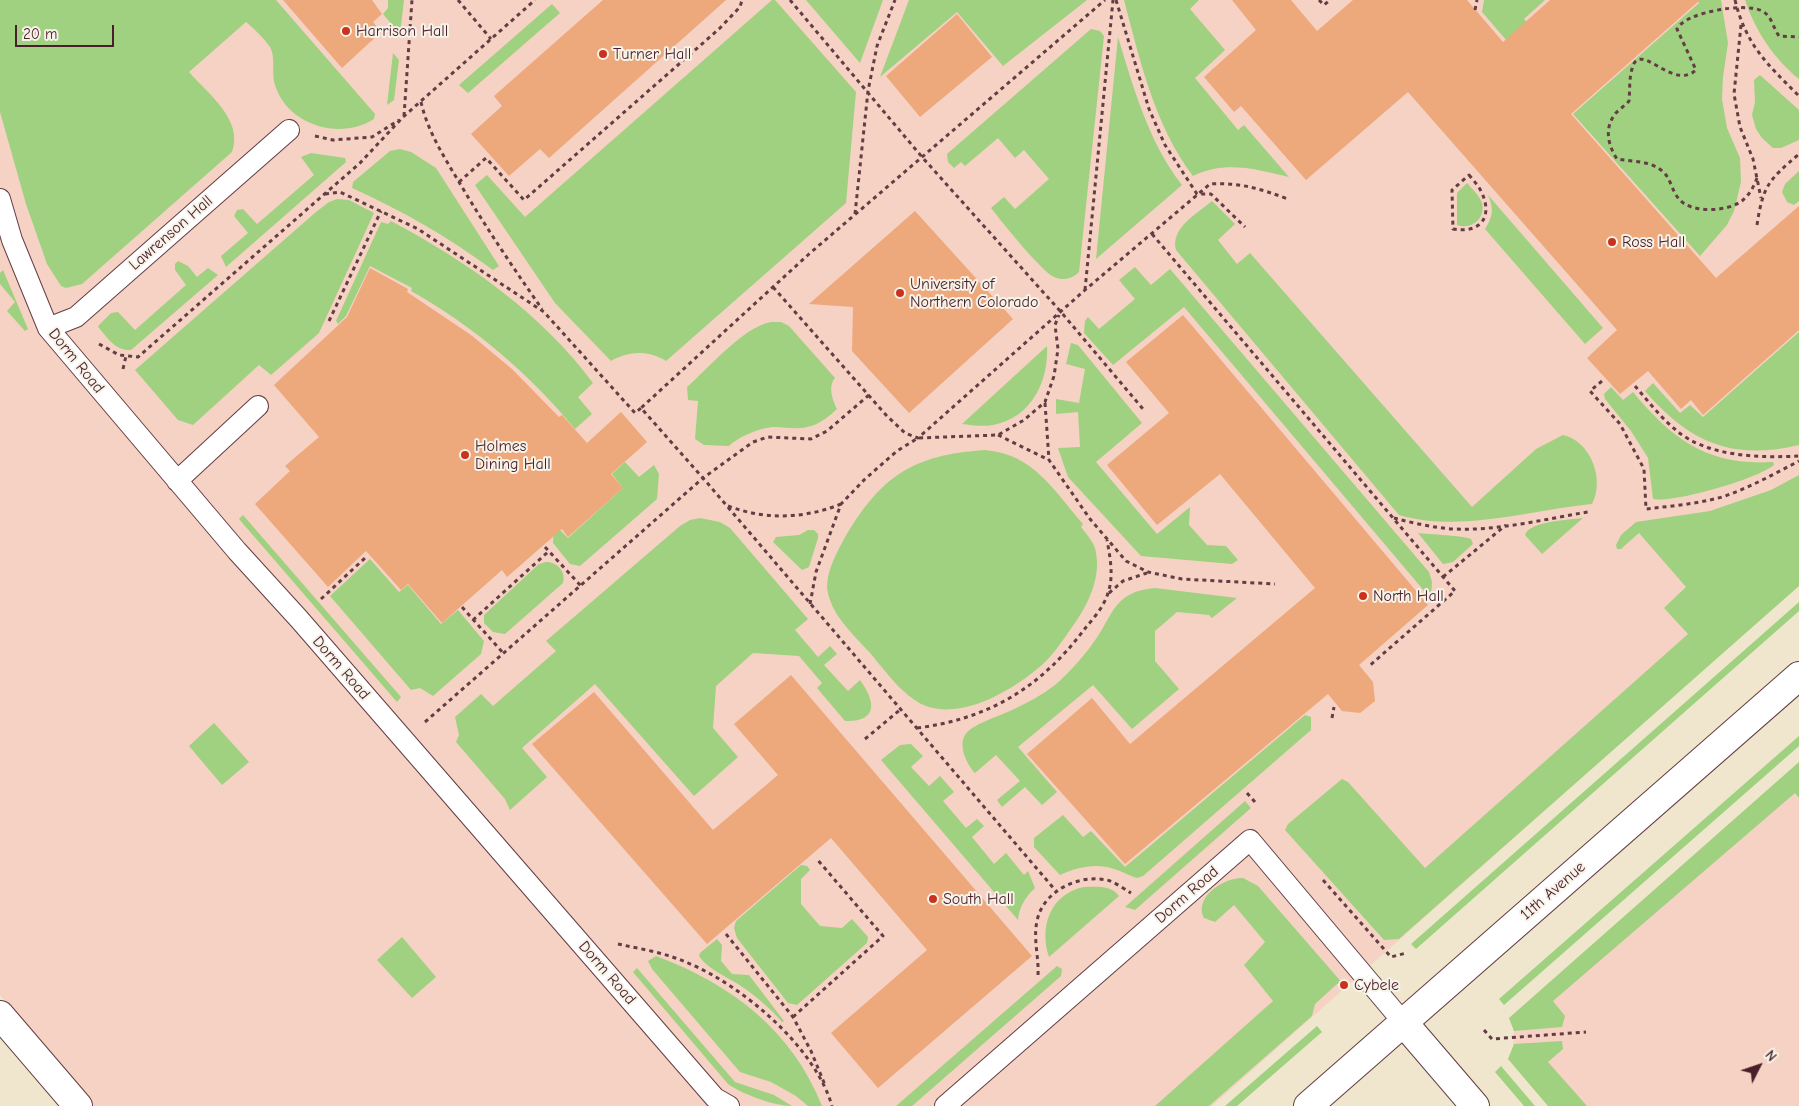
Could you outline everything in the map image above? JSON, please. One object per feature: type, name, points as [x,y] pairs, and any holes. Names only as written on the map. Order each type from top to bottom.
[{"type":"main road","name":"11th Avenue","points":[[1308,1106],[1799,676]]},
{"type":"main road","points":[[0,1015],[78,1106]]},
{"type":"main road","points":[[1403,1022],[1475,1106]]},
{"type":"lane","name":"Lawrenson Hall","points":[[48,328],[76,317],[289,130]]},
{"type":"lane","name":"Dorm Road","points":[[0,199],[12,240],[48,328],[177,481],[715,1098],[729,1106]]},
{"type":"lane","points":[[177,481],[258,406]]},
{"type":"lane","name":"Dorm Road","points":[[945,1106],[1250,840],[1403,1022]]},
{"type":"path","points":[[404,117],[412,0]]},
{"type":"path","points":[[458,0],[491,39]]},
{"type":"path","points":[[99,344],[119,355],[138,357],[360,163],[421,101],[535,0]]},
{"type":"path","points":[[459,182],[486,158],[524,200],[719,29],[740,7],[742,0]]},
{"type":"path","points":[[790,0],[922,157],[1061,312],[1143,409]]},
{"type":"path","points":[[855,214],[868,91],[877,46],[895,0]]},
{"type":"path","points":[[421,101],[426,122],[487,229],[544,312],[635,413],[855,214],[1105,0]]},
{"type":"path","points":[[1115,0],[1149,109],[1165,145],[1198,194]]},
{"type":"path","points":[[1085,290],[1115,0]]},
{"type":"path","points":[[1319,0],[1324,6],[1330,0]]},
{"type":"path","points":[[1475,10],[1477,0]]},
{"type":"path","points":[[1735,0],[1741,25],[1763,60],[1799,96]]},
{"type":"path","points":[[1757,178],[1753,189],[1742,202],[1724,208],[1705,211],[1691,207],[1679,200],[1669,178],[1662,170],[1648,163],[1617,159],[1607,138],[1615,114],[1629,101],[1632,67],[1636,62],[1644,59],[1652,61],[1675,75],[1689,76],[1696,70],[1677,28],[1680,23],[1689,17],[1737,8],[1761,10],[1769,16],[1774,30],[1780,36],[1799,37]]},
{"type":"path","points":[[1741,25],[1734,94],[1740,127],[1754,159],[1761,198]]},
{"type":"path","points":[[289,130],[333,140],[372,137],[404,117]]},
{"type":"path","points":[[1757,224],[1761,198],[1770,179],[1799,154]]},
{"type":"path","points":[[1469,174],[1480,190],[1486,206],[1485,218],[1477,227],[1466,232],[1452,229],[1452,190],[1469,174]]},
{"type":"path","points":[[810,604],[816,572],[842,504],[897,451],[918,438],[1085,290],[1198,194],[1210,184],[1233,183],[1259,188],[1288,199]]},
{"type":"path","points":[[324,194],[340,192],[382,211],[441,243],[544,312]]},
{"type":"path","points":[[1198,194],[1211,194],[1245,227]]},
{"type":"path","points":[[330,321],[382,211]]},
{"type":"path","points":[[1152,234],[1455,591],[1368,667]]},
{"type":"path","points":[[773,288],[905,433],[918,438],[998,435],[1024,420],[1045,402]]},
{"type":"path","points":[[1049,460],[1045,402],[1054,376],[1058,349],[1055,325],[1061,312]]},
{"type":"path","points":[[123,369],[126,356]]},
{"type":"path","points":[[1602,381],[1590,391],[1620,424],[1644,469],[1646,510],[1722,497],[1762,481],[1799,461]]},
{"type":"path","points":[[1635,386],[1678,432],[1696,444],[1717,450],[1771,457],[1799,456]]},
{"type":"path","points":[[404,740],[704,478],[753,442],[768,438],[811,438],[827,431],[869,394]]},
{"type":"path","points":[[641,408],[704,478],[1056,891]]},
{"type":"path","points":[[998,435],[1049,460],[1107,539],[1126,561],[1148,572],[1182,579],[1275,584]]},
{"type":"path","points":[[727,506],[746,513],[772,516],[821,512],[842,504]]},
{"type":"path","points":[[1393,518],[1418,525],[1455,529],[1507,525],[1588,512]]},
{"type":"path","points":[[1443,577],[1507,525]]},
{"type":"path","points":[[1107,539],[1112,564],[1108,593]]},
{"type":"path","points":[[545,547],[581,586]]},
{"type":"path","points":[[473,620],[549,551]]},
{"type":"path","points":[[321,598],[366,557]]},
{"type":"path","points":[[917,728],[941,725],[968,717],[1012,699],[1033,684],[1061,659],[1095,615],[1108,593],[1123,581],[1148,572]]},
{"type":"path","points":[[462,607],[504,654]]},
{"type":"path","points":[[1332,718],[1334,707]]},
{"type":"path","points":[[865,739],[901,709]]},
{"type":"path","points":[[1247,793],[1255,802]]},
{"type":"path","points":[[793,1017],[884,936],[816,858]]},
{"type":"path","points":[[1038,975],[1039,960],[1034,940],[1037,919],[1047,900],[1056,891],[1083,879],[1108,880],[1131,893]]},
{"type":"path","points":[[1322,879],[1391,957],[1406,953]]},
{"type":"path","points":[[726,934],[793,1017],[811,1051],[832,1106]]},
{"type":"path","points":[[612,943],[688,962],[720,980],[784,1029],[810,1064],[829,1095]]},
{"type":"path","points":[[1484,1030],[1492,1039],[1586,1032]]},
{"type":"shaded area","name":"University of Northern Colorado","points":[[0,0],[1799,0],[1799,585],[1212,1106],[94,1106],[0,995]]},
{"type":"shaded area","points":[[1799,762],[1799,1106],[1548,1106],[1508,1059],[1513,1048],[1514,1031],[1509,1018]]},
{"type":"green space","points":[[0,0],[276,0],[375,114],[374,119],[346,129],[331,128],[316,125],[303,119],[291,110],[281,99],[275,85],[273,56],[270,47],[246,22],[189,72],[229,118],[234,140],[232,152],[82,284],[66,288],[61,286],[47,264],[26,204],[0,112]]},
{"type":"green space","points":[[388,0],[404,0],[400,34],[383,14],[388,8]]},
{"type":"green space","points":[[772,0],[775,0],[856,92],[846,203],[666,361],[652,355],[638,353],[625,355],[611,361],[555,303],[475,185],[487,175],[525,217]]},
{"type":"green space","points":[[806,0],[883,0],[860,63]]},
{"type":"green space","points":[[909,0],[1087,0],[1003,66],[957,12],[880,77]]},
{"type":"green space","points":[[1124,0],[1199,0],[1190,9],[1225,50],[1195,78],[1238,130],[1244,125],[1289,177],[1253,169],[1229,167],[1205,171],[1193,176],[1168,136],[1150,92]]},
{"type":"green space","points":[[1484,0],[1545,0],[1524,19],[1552,52],[1532,70],[1482,12]]},
{"type":"green space","points":[[1697,0],[1721,0],[1728,43],[1722,99],[1727,128],[1740,158],[1741,182],[1734,211],[1727,225],[1700,256],[1573,114],[1699,3]]},
{"type":"green space","points":[[1745,0],[1799,0],[1799,79],[1781,62],[1766,43],[1754,22]]},
{"type":"green space","points":[[552,4],[560,13],[468,93],[459,85]]},
{"type":"green space","points":[[1091,29],[1100,31],[1104,36],[1079,272],[1071,278],[1061,279],[1054,277],[1041,266],[991,208],[1004,197],[1015,209],[1049,179],[1024,150],[1015,158],[998,138],[965,166],[961,162],[954,168],[948,162],[947,154]]},
{"type":"green space","points":[[1118,37],[1136,95],[1151,133],[1170,168],[1182,185],[1096,259]]},
{"type":"green space","points":[[393,53],[399,60],[394,100],[387,105]]},
{"type":"green space","points":[[1760,75],[1799,110],[1799,140],[1781,148],[1773,148],[1762,138],[1756,129],[1752,115],[1755,102],[1754,80]]},
{"type":"green space","points":[[400,149],[411,152],[436,168],[499,266],[493,270],[425,225],[352,188],[353,182],[390,151]]},
{"type":"green space","points":[[311,153],[345,158],[346,162],[226,267],[221,256],[248,233],[234,216],[237,210],[243,209],[257,224],[314,175],[301,157]]},
{"type":"green space","points":[[1799,171],[1799,201],[1794,205],[1787,202],[1782,192],[1785,184]]},
{"type":"green space","points":[[1467,183],[1480,198],[1483,209],[1480,218],[1476,222],[1462,226],[1457,225],[1457,193]]},
{"type":"green space","points":[[1488,195],[1603,328],[1585,344],[1485,229],[1492,212]]},
{"type":"green space","points":[[337,199],[349,200],[374,213],[319,333],[271,375],[259,365],[193,425],[178,420],[135,370],[316,212],[329,202]]},
{"type":"green space","points":[[1212,201],[1235,224],[1218,240],[1237,264],[1250,253],[1472,507],[1536,449],[1563,435],[1581,445],[1593,463],[1597,484],[1592,504],[1470,521],[1422,520],[1399,515],[1176,250],[1175,242],[1181,228]]},
{"type":"green space","points":[[391,221],[475,272],[527,312],[550,334],[593,383],[578,397],[592,414],[575,429],[539,389],[478,335],[434,304],[411,291],[412,288],[370,266],[346,316],[338,324],[336,321],[381,222],[388,224]]},
{"type":"green space","points":[[178,261],[188,266],[197,277],[208,268],[218,275],[131,350],[125,350],[116,346],[98,327],[99,325],[111,313],[118,312],[135,330],[186,285],[175,270],[175,264]]},
{"type":"green space","points":[[1135,267],[1151,285],[1170,269],[1429,572],[1432,582],[1431,599],[1184,307],[1113,365],[1084,333],[1085,321],[1088,317],[1099,329],[1135,299],[1119,280]]},
{"type":"green space","points":[[3,270],[28,329],[25,331],[7,311],[15,302],[0,284],[0,273]]},
{"type":"green space","points":[[781,322],[789,326],[835,378],[832,385],[832,393],[837,409],[823,420],[811,426],[799,428],[769,427],[750,433],[729,446],[704,445],[695,439],[698,401],[688,400],[687,387],[738,340],[760,325]]},
{"type":"green space","points":[[1799,332],[1799,445],[1752,450],[1732,448],[1713,443],[1695,435],[1678,423],[1661,409],[1645,391],[1653,383],[1680,413],[1690,405],[1703,417]]},
{"type":"green space","points":[[1071,343],[1078,345],[1142,423],[1096,462],[1157,534],[1190,507],[1189,525],[1207,545],[1226,546],[1238,560],[1232,564],[1141,556],[1068,477],[1058,448],[1080,447],[1078,412],[1056,414],[1056,399],[1079,403],[1085,369],[1066,364]]},
{"type":"green space","points":[[1047,346],[1045,372],[1041,385],[1035,396],[1018,415],[993,425],[962,424]]},
{"type":"green space","points":[[1611,387],[1623,400],[1633,392],[1663,424],[1694,446],[1729,460],[1773,462],[1774,465],[1751,477],[1715,489],[1679,497],[1653,499],[1648,458],[1631,431],[1605,399],[1604,394]]},
{"type":"green space","points":[[985,450],[1002,453],[1030,466],[1042,476],[1083,524],[1081,527],[1095,549],[1097,563],[1095,583],[1088,602],[1078,619],[1054,652],[1031,674],[1004,692],[974,705],[944,709],[929,707],[913,699],[897,685],[840,618],[828,593],[829,572],[844,539],[858,517],[871,499],[886,484],[918,464],[937,457]]},
{"type":"green space","points":[[625,462],[639,477],[654,465],[659,474],[657,499],[580,566],[570,564],[553,543],[554,524],[568,538],[623,488],[612,474]]},
{"type":"green space","points":[[1799,475],[1799,586],[1399,939],[1384,940],[1285,830],[1288,824],[1342,779],[1348,782],[1425,868],[1688,634],[1664,608],[1686,587],[1639,533],[1621,549],[1617,549],[1616,545],[1621,535],[1636,522],[1710,511],[1771,490]]},
{"type":"green space","points":[[243,515],[401,697],[397,702],[239,519]]},
{"type":"green space","points":[[700,518],[720,522],[730,528],[808,619],[795,630],[818,657],[830,646],[837,654],[824,665],[848,691],[860,680],[871,703],[871,709],[868,714],[864,718],[845,721],[817,688],[822,683],[799,656],[753,653],[716,686],[713,728],[738,757],[694,796],[595,684],[522,748],[547,777],[510,810],[505,799],[456,742],[459,735],[455,717],[481,694],[493,706],[556,651],[546,641],[680,526],[690,520]]},
{"type":"green space","points":[[1583,518],[1542,554],[1525,535],[1528,530],[1541,524]]},
{"type":"green space","points":[[808,530],[814,530],[818,534],[818,538],[809,567],[802,570],[773,542],[776,537],[799,535]]},
{"type":"green space","points":[[1418,533],[1468,538],[1471,539],[1473,544],[1453,562],[1443,564]]},
{"type":"green space","points":[[370,559],[399,592],[408,585],[441,624],[458,610],[484,641],[481,654],[433,696],[420,688],[411,690],[330,596]]},
{"type":"green space","points":[[550,562],[560,568],[564,579],[563,583],[505,634],[493,632],[484,623],[484,615],[539,564]]},
{"type":"green space","points":[[1155,588],[1237,598],[1212,618],[1209,615],[1177,612],[1155,631],[1155,661],[1179,689],[1132,729],[1093,685],[1018,747],[1057,792],[1042,805],[1025,787],[1002,807],[997,800],[1020,781],[996,755],[975,773],[964,755],[962,744],[965,735],[974,727],[1023,705],[1055,685],[1087,651],[1121,600],[1141,590]]},
{"type":"green space","points":[[1799,602],[1799,611],[1416,949],[1411,944]]},
{"type":"green space","points":[[1305,715],[1311,717],[1311,730],[1143,876],[1137,878],[1100,866],[1080,868],[1060,875],[1034,847],[1034,838],[1063,815],[1083,837],[1091,831],[1125,867]]},
{"type":"green space","points":[[214,723],[249,762],[222,785],[189,746]]},
{"type":"green space","points":[[1799,736],[1799,746],[1504,1005],[1499,999]]},
{"type":"green space","points":[[911,744],[923,756],[911,767],[929,786],[940,776],[954,792],[943,801],[966,828],[977,819],[984,826],[972,837],[994,864],[1006,853],[1024,875],[1028,871],[1035,888],[1024,902],[1018,920],[881,760],[900,745]]},
{"type":"green space","points":[[1799,762],[1799,798],[1795,793],[1553,1001],[1565,1016],[1562,1027],[1514,1031],[1509,1018]]},
{"type":"green space","points":[[1245,801],[1251,808],[1135,910],[1125,907]]},
{"type":"green space","points":[[801,865],[807,866],[810,870],[801,879],[801,904],[820,926],[842,928],[852,919],[868,937],[867,943],[797,1005],[788,1003],[737,938],[734,928],[736,921]]},
{"type":"green space","points":[[1243,878],[1258,886],[1344,985],[1337,984],[1315,1004],[1312,1016],[1209,1106],[1155,1106],[1273,1001],[1244,965],[1265,942],[1234,905],[1215,922],[1204,918],[1202,910],[1203,903],[1213,890],[1228,881]]},
{"type":"green space","points":[[1084,887],[1108,888],[1119,896],[1049,957],[1045,934],[1050,913],[1055,904],[1063,897],[1072,891]]},
{"type":"green space","points":[[402,937],[436,977],[412,998],[377,960]]},
{"type":"green space","points":[[717,939],[722,945],[721,961],[732,974],[749,975],[784,1021],[782,1022],[769,1008],[749,992],[703,961],[699,956],[700,953]]},
{"type":"green space","points":[[656,956],[683,967],[709,981],[734,996],[756,1013],[794,1054],[822,1106],[808,1106],[796,1096],[771,1082],[740,1072],[652,969],[648,961]]},
{"type":"green space","points":[[1057,966],[1062,969],[1061,976],[912,1106],[896,1106]]},
{"type":"green space","points":[[637,968],[735,1082],[774,1095],[792,1106],[758,1099],[728,1084],[633,972]]},
{"type":"green space","points":[[1317,1026],[1322,1032],[1237,1106],[1225,1106]]},
{"type":"green space","points":[[1562,1041],[1563,1049],[1548,1062],[1587,1106],[1548,1106],[1508,1059],[1514,1044]]},
{"type":"green space","points":[[1501,1066],[1535,1106],[1524,1106],[1495,1072]]},
{"type":"building","name":"Harrison Hall","points":[[283,0],[372,0],[382,14],[373,22],[381,32],[342,68]]},
{"type":"building","name":"Turner Hall","points":[[603,0],[726,0],[549,158],[540,149],[509,176],[471,134],[502,106],[494,96]]},
{"type":"building","name":"Ross Hall","points":[[1232,0],[1291,0],[1317,31],[1353,0],[1467,0],[1503,42],[1550,0],[1700,0],[1571,114],[1716,278],[1799,206],[1799,330],[1703,415],[1691,400],[1681,409],[1648,371],[1620,394],[1587,358],[1617,330],[1408,92],[1306,180],[1241,106],[1234,112],[1204,77],[1256,30]]},
{"type":"building","points":[[957,14],[992,57],[920,117],[886,76]]},
{"type":"building","points":[[915,211],[1013,319],[909,413],[852,351],[853,307],[809,304]]},
{"type":"building","name":"Holmes Dining Hall","points":[[370,268],[408,289],[407,292],[471,335],[512,369],[559,417],[562,415],[587,443],[621,412],[647,442],[611,474],[623,488],[568,537],[562,529],[507,577],[502,570],[442,623],[408,584],[401,590],[366,551],[328,587],[255,504],[290,471],[285,466],[319,437],[274,385],[347,317]]},
{"type":"building","name":"North Hall","points":[[1183,315],[1428,605],[1359,665],[1373,682],[1375,701],[1360,713],[1342,711],[1328,694],[1125,864],[1027,754],[1092,698],[1130,744],[1315,588],[1220,474],[1157,525],[1107,465],[1169,413],[1126,362]]},
{"type":"building","name":"South Hall","points":[[791,675],[1032,956],[878,1088],[831,1033],[927,950],[831,838],[707,944],[532,744],[594,692],[713,830],[778,775],[734,724]]},
{"type":"place","name":"Harrison Hall","points":[[346,31]]},
{"type":"place","name":"Turner Hall","points":[[603,54]]},
{"type":"place","name":"Ross Hall","points":[[1612,242]]},
{"type":"place","name":"University of Northern Colorado","points":[[900,293]]},
{"type":"place","name":"Holmes Dining Hall","points":[[465,455]]},
{"type":"place","name":"North Hall","points":[[1363,596]]},
{"type":"place","name":"South Hall","points":[[933,899]]},
{"type":"place","name":"Cybele","points":[[1344,985]]}]
